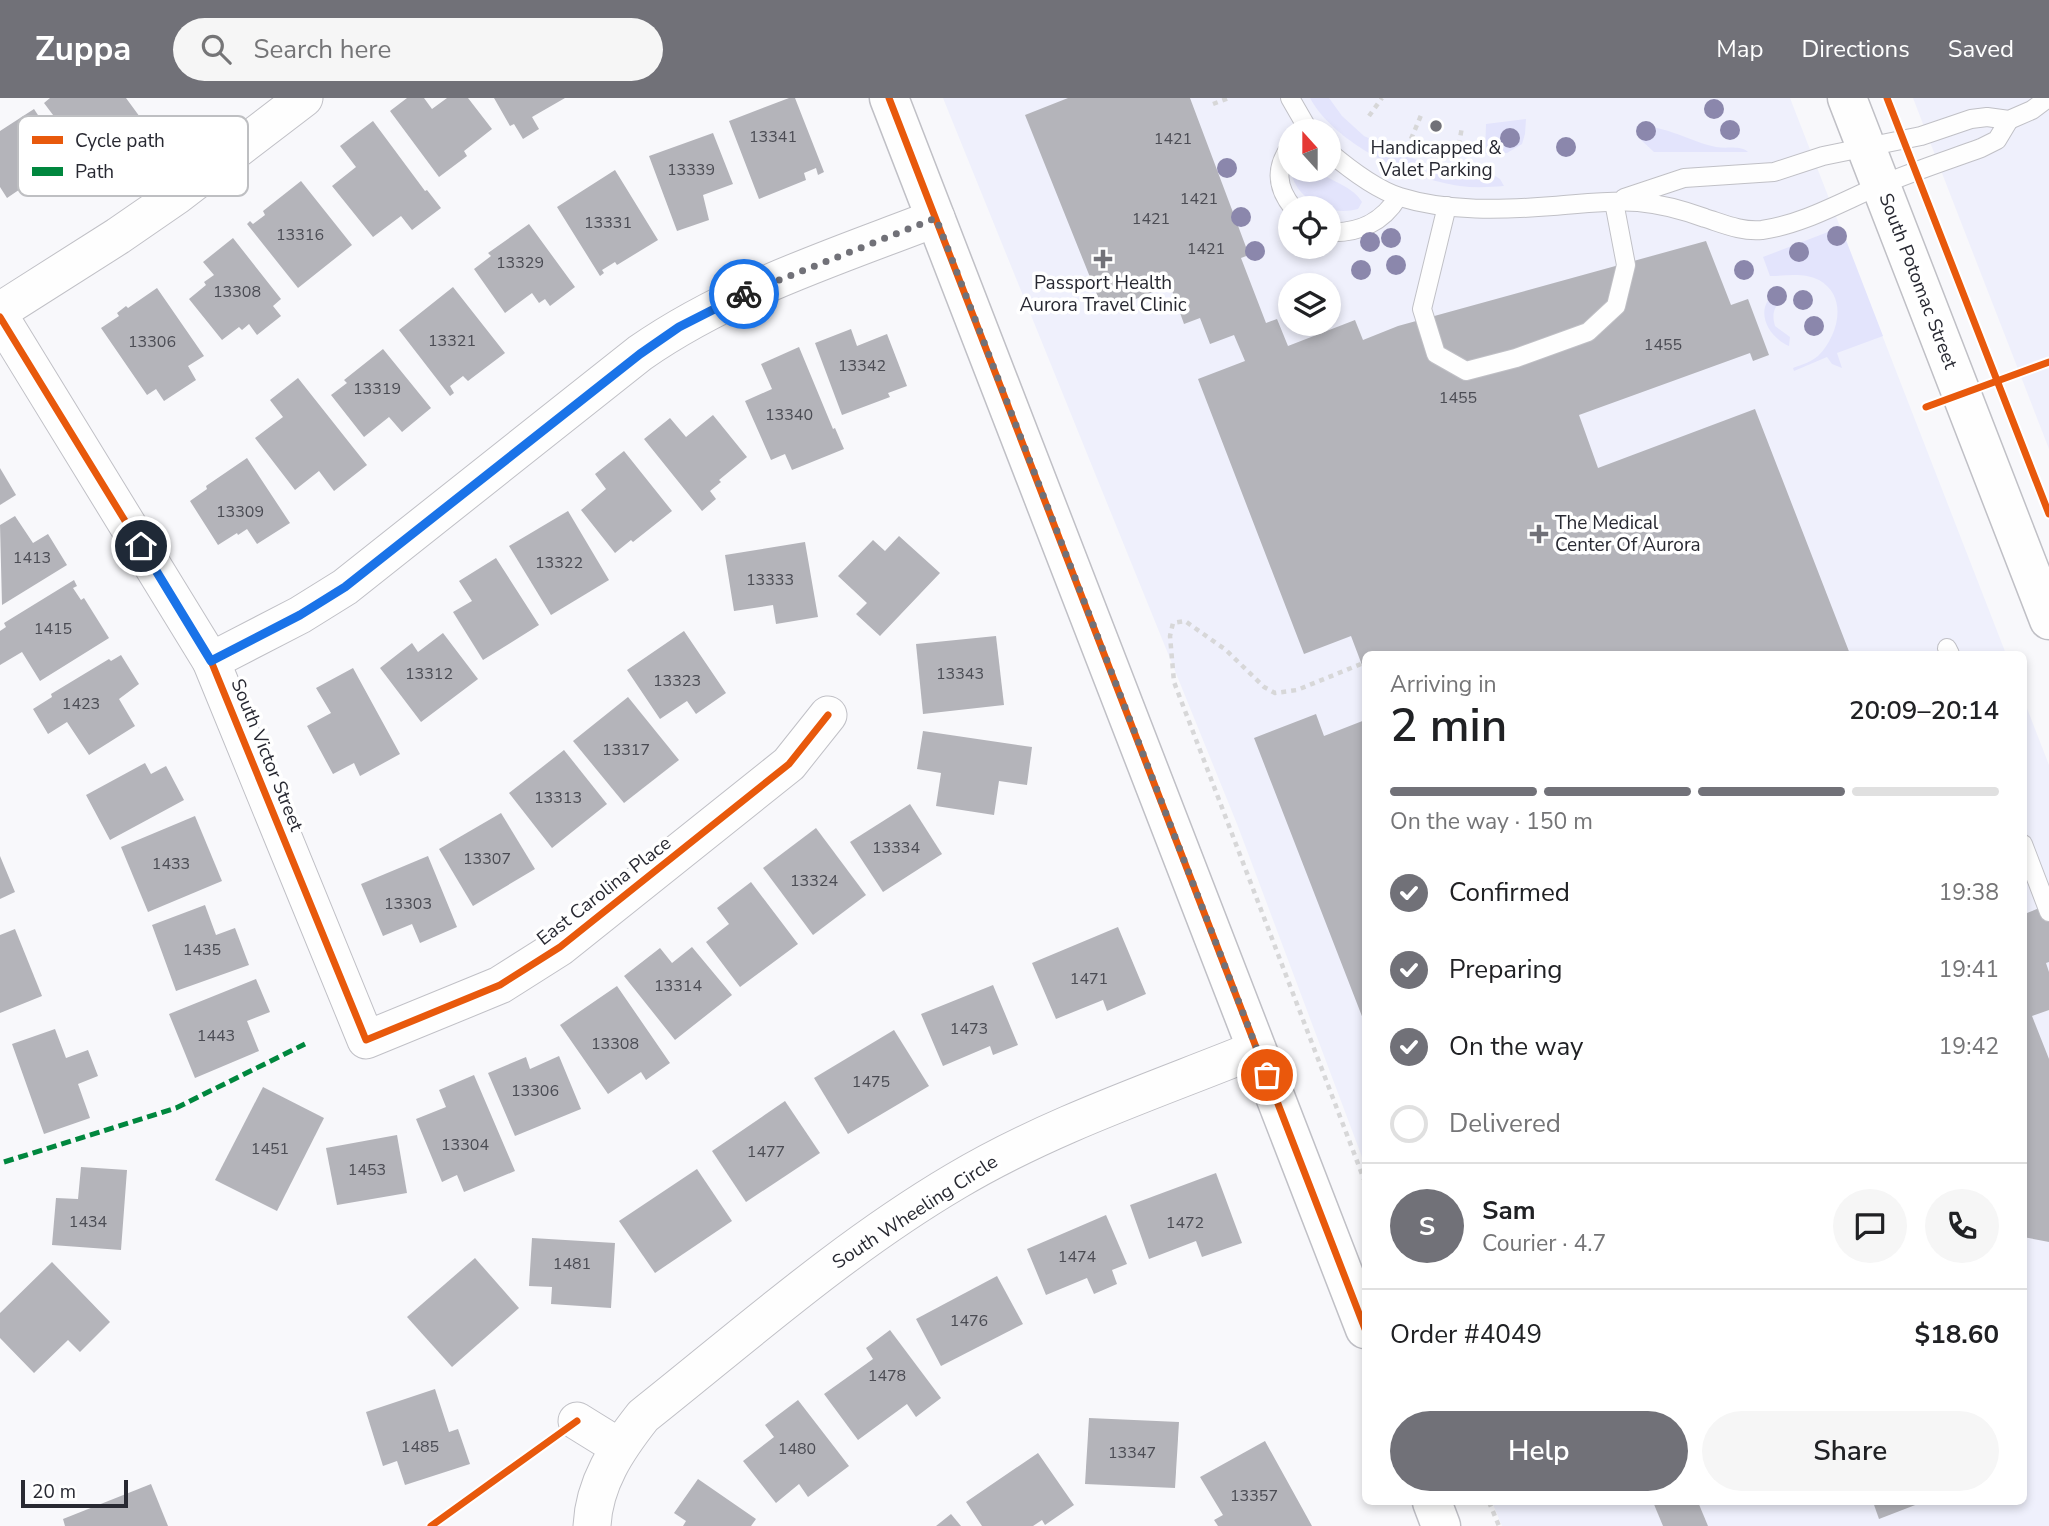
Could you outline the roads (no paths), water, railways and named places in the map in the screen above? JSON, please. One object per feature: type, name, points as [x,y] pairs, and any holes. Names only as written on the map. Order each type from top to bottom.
[{"type":"street","points":[[248,141],[304,98]]},
{"type":"street","points":[[890,98],[1362,1320]]},
{"type":"street","name":"South Potomac Street","points":[[1847,98],[2049,620]]},
{"type":"street","points":[[0,312],[175,196]]},
{"type":"street","points":[[211,661],[300,615],[345,587],[640,354],[679,327],[753,289],[936,218]]},
{"type":"street","name":"South Victor Street","points":[[0,317],[211,661],[366,1040]]},
{"type":"street","name":"East Carolina Place","points":[[366,1040],[499,985],[560,947],[789,764],[828,715]]},
{"type":"street","name":"South Wheeling Circle","points":[[593,1526],[602,1479],[618,1447],[643,1416],[861,1243],[956,1181],[1057,1129],[1257,1049]]},
{"type":"street","points":[[577,1420],[618,1447]]},
{"type":"street","points":[[1433,1505],[1441,1526]]},
{"type":"lane","points":[[1290,98],[1300,119]]},
{"type":"lane","points":[[1614,202],[1684,178],[1765,174],[1823,156],[1921,136],[1971,119],[1987,117],[2009,120],[2032,110],[2048,98]]},
{"type":"lane","points":[[1341,161],[1398,197],[1447,206],[1518,209],[1638,202],[1676,208],[1730,226],[1755,230],[1776,227],[1829,209],[1881,185],[1981,148],[1997,140],[2009,120]]},
{"type":"lane","points":[[1341,232],[1373,223],[1382,217],[1398,197]]},
{"type":"lane","points":[[1447,206],[1422,309],[1436,354],[1466,371],[1516,358],[1588,332],[1616,306],[1626,265],[1614,202]]},
{"type":"lane","points":[[2027,854],[2049,912]]},
{"type":"place","name":"Handicapped & Valet Parking","points":[[1436,126]]},
{"type":"place","name":"Passport Health Aurora Travel Clinic","points":[[1103,259]]},
{"type":"place","name":"The Medical Center Of Aurora","points":[[1539,534]]}]
